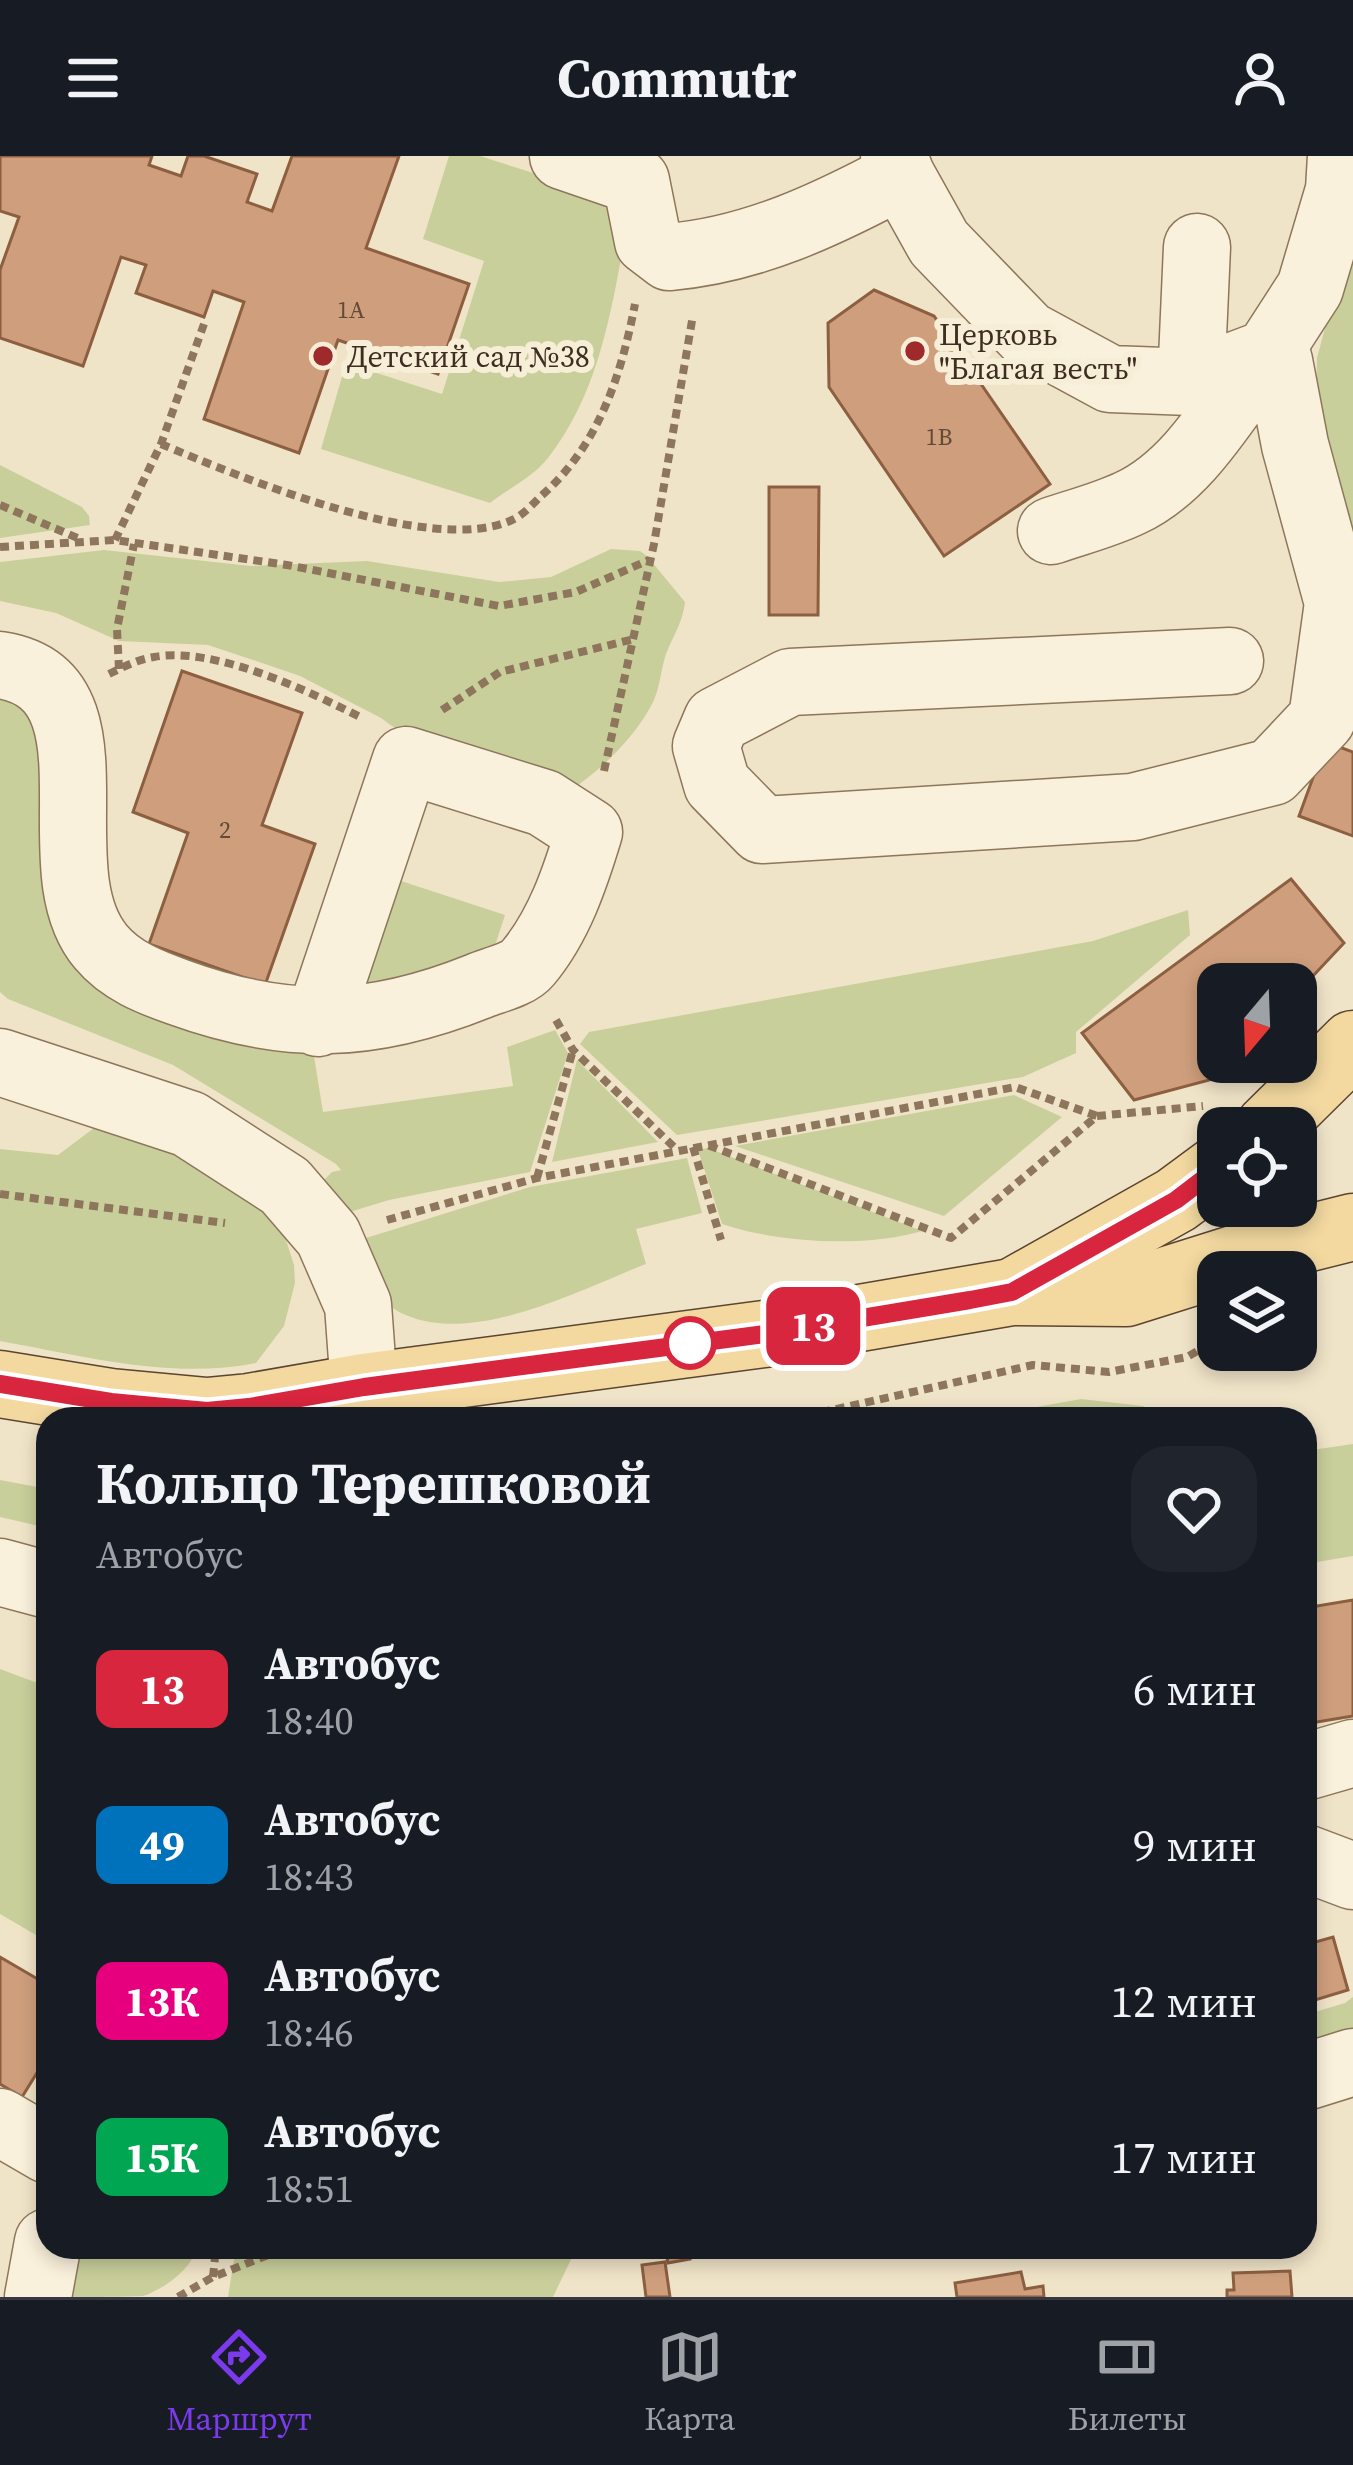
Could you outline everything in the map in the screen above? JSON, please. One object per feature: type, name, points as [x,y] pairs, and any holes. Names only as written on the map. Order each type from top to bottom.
[{"type":"main road","points":[[1268,1107],[1353,1044]]},
{"type":"main road","points":[[1012,1292],[1176,1200],[1197,1175]]},
{"type":"main road","points":[[233,1407],[772,1333],[1012,1292],[1126,1293],[1353,1227]]},
{"type":"main road","points":[[0,1384],[164,1407]]},
{"type":"lane","points":[[562,156],[636,181],[676,248],[818,219],[898,166],[939,243],[1027,334],[1110,379],[1191,382],[1268,353]]},
{"type":"lane","points":[[1051,531],[1132,502],[1211,431],[1310,288],[1339,190],[1341,156]]},
{"type":"lane","points":[[1191,382],[1197,247]]},
{"type":"lane","points":[[1230,661],[790,682],[717,720],[706,746],[717,784],[762,830],[1133,807],[1272,772],[1322,719],[1338,603],[1295,445],[1279,361],[1268,353]]},
{"type":"lane","points":[[0,665],[23,668],[60,697],[73,757],[71,845],[82,917],[102,949],[136,976],[220,1008],[318,1023],[380,1018],[454,996],[525,967],[569,897],[590,832],[544,803],[407,754],[318,1023]]},
{"type":"lane","points":[[0,1062],[189,1124],[284,1186],[328,1236],[358,1305],[364,1387]]},
{"type":"lane","points":[[0,1572],[36,1582]]},
{"type":"lane","points":[[1317,1764],[1353,1754]]},
{"type":"lane","points":[[1317,1862],[1353,1876]]},
{"type":"lane","points":[[1317,2073],[1353,2062]]},
{"type":"lane","points":[[0,2122],[36,2143]]},
{"type":"lane","points":[[38,2297],[45,2259]]},
{"type":"path","points":[[161,444],[256,485],[439,530],[514,520],[571,465],[594,434],[626,348],[676,248]]},
{"type":"path","points":[[590,832],[651,560],[676,248]]},
{"type":"path","points":[[115,540],[161,444],[204,324]]},
{"type":"path","points":[[0,505],[82,540]]},
{"type":"path","points":[[0,548],[115,540],[287,565],[499,606],[576,592],[651,560]]},
{"type":"path","points":[[119,669],[117,629],[134,544]]},
{"type":"path","points":[[60,697],[151,657],[205,659],[328,700],[407,754],[448,703],[500,672],[634,639]]},
{"type":"path","points":[[525,967],[573,1050],[677,1150]]},
{"type":"path","points":[[537,1178],[573,1050]]},
{"type":"path","points":[[0,1194],[328,1236],[537,1178],[1015,1087],[1097,1116],[1197,1129]]},
{"type":"path","points":[[705,1144],[951,1238],[1097,1116]]},
{"type":"path","points":[[693,1147],[721,1240]]},
{"type":"path","points":[[846,1407],[1033,1365],[1109,1372],[1197,1351]]},
{"type":"path","points":[[213,2277],[214,2259]]},
{"type":"path","points":[[178,2297],[258,2259]]},
{"type":"green space","points":[[449,156],[480,156],[631,204],[605,336],[583,400],[542,465],[490,503],[321,449],[346,363],[442,394],[484,261],[423,239]]},
{"type":"green space","points":[[1353,222],[1353,594],[1315,434],[1317,358]]},
{"type":"green space","points":[[0,465],[82,507],[90,525],[0,538]]},
{"type":"green space","points":[[611,549],[647,556],[685,602],[684,609],[647,714],[615,753],[564,794],[439,760],[381,718],[300,676],[208,645],[119,641],[56,613],[0,601],[0,562],[104,550],[251,566],[367,561],[499,582],[551,577]]},
{"type":"green space","points":[[0,691],[36,723],[58,921],[312,1044],[323,1112],[513,1086],[507,1047],[555,1030],[568,1053],[530,1172],[389,1200],[340,1215],[314,1190],[332,1172],[341,1170],[336,1164],[173,1065],[0,992]]},
{"type":"green space","points":[[395,879],[505,915],[490,961],[358,996]]},
{"type":"green space","points":[[1188,910],[1190,935],[1076,1032],[1076,1053],[1023,1077],[677,1135],[580,1044],[589,1032],[1093,941]]},
{"type":"green space","points":[[577,1060],[658,1142],[552,1162]]},
{"type":"green space","points":[[1014,1095],[1062,1117],[944,1216],[735,1146]]},
{"type":"green space","points":[[144,1125],[278,1215],[295,1283],[284,1326],[256,1363],[224,1368],[160,1367],[0,1341],[0,1149],[58,1155],[94,1128]]},
{"type":"green space","points":[[708,1148],[922,1231],[875,1240],[822,1241],[769,1236],[722,1224],[698,1150]]},
{"type":"green space","points":[[687,1158],[702,1213],[636,1229],[646,1264],[513,1315],[442,1323],[410,1317],[377,1294],[350,1243],[530,1187]]},
{"type":"green space","points":[[1081,1399],[1145,1407],[1037,1407]]},
{"type":"green space","points":[[1353,1444],[1353,1556],[1317,1562],[1317,1449]]},
{"type":"green space","points":[[0,1480],[36,1487],[36,1525],[0,1517]]},
{"type":"green space","points":[[0,1669],[36,1682],[36,1935],[0,1914]]},
{"type":"green space","points":[[1353,1997],[1353,2041],[1317,2053],[1317,2011]]},
{"type":"green space","points":[[64,2259],[191,2259],[176,2277],[143,2296],[57,2297]]},
{"type":"green space","points":[[234,2259],[571,2259],[553,2297],[228,2297]]},
{"type":"building","points":[[0,156],[152,156],[149,165],[181,176],[188,156],[204,156],[257,174],[247,202],[272,211],[292,156],[399,156],[366,248],[469,284],[438,374],[338,340],[299,453],[204,419],[244,302],[213,291],[204,317],[136,293],[146,265],[121,257],[83,366],[0,338],[0,270],[19,217],[0,211]]},
{"type":"building","points":[[874,290],[934,316],[1050,484],[944,556],[829,387],[828,323]]},
{"type":"building","points":[[769,487],[819,487],[818,615],[769,615]]},
{"type":"building","points":[[182,671],[302,713],[262,825],[315,844],[265,985],[149,944],[188,833],[133,812]]},
{"type":"building","points":[[1326,742],[1353,752],[1353,836],[1299,816]]},
{"type":"building","points":[[1291,879],[1344,943],[1317,972],[1317,963],[1197,963],[1198,1083],[1134,1100],[1082,1033]]},
{"type":"building","points":[[1353,1600],[1353,1716],[1317,1722],[1317,1606]]},
{"type":"building","points":[[1333,1937],[1348,1990],[1317,1999],[1317,1942]]},
{"type":"building","points":[[0,1957],[36,1978],[36,2074],[22,2097],[0,2084]]},
{"type":"building","points":[[665,2262],[670,2297],[646,2297],[642,2265]]},
{"type":"building","points":[[1290,2271],[1292,2297],[1227,2297],[1227,2290],[1234,2290],[1233,2273]]},
{"type":"building","points":[[1021,2272],[1025,2289],[1043,2286],[1044,2297],[957,2297],[955,2283]]},
{"type":"bus line","name":"13","points":[[249,1407],[364,1387],[772,1333],[1012,1292],[1197,1184]]},
{"type":"bus line","name":"13","points":[[0,1384],[164,1407]]},
{"type":"place","name":"Церковь \"Благая весть\"","points":[[915,351]]},
{"type":"place","name":"Детский сад №38","points":[[323,356]]}]
